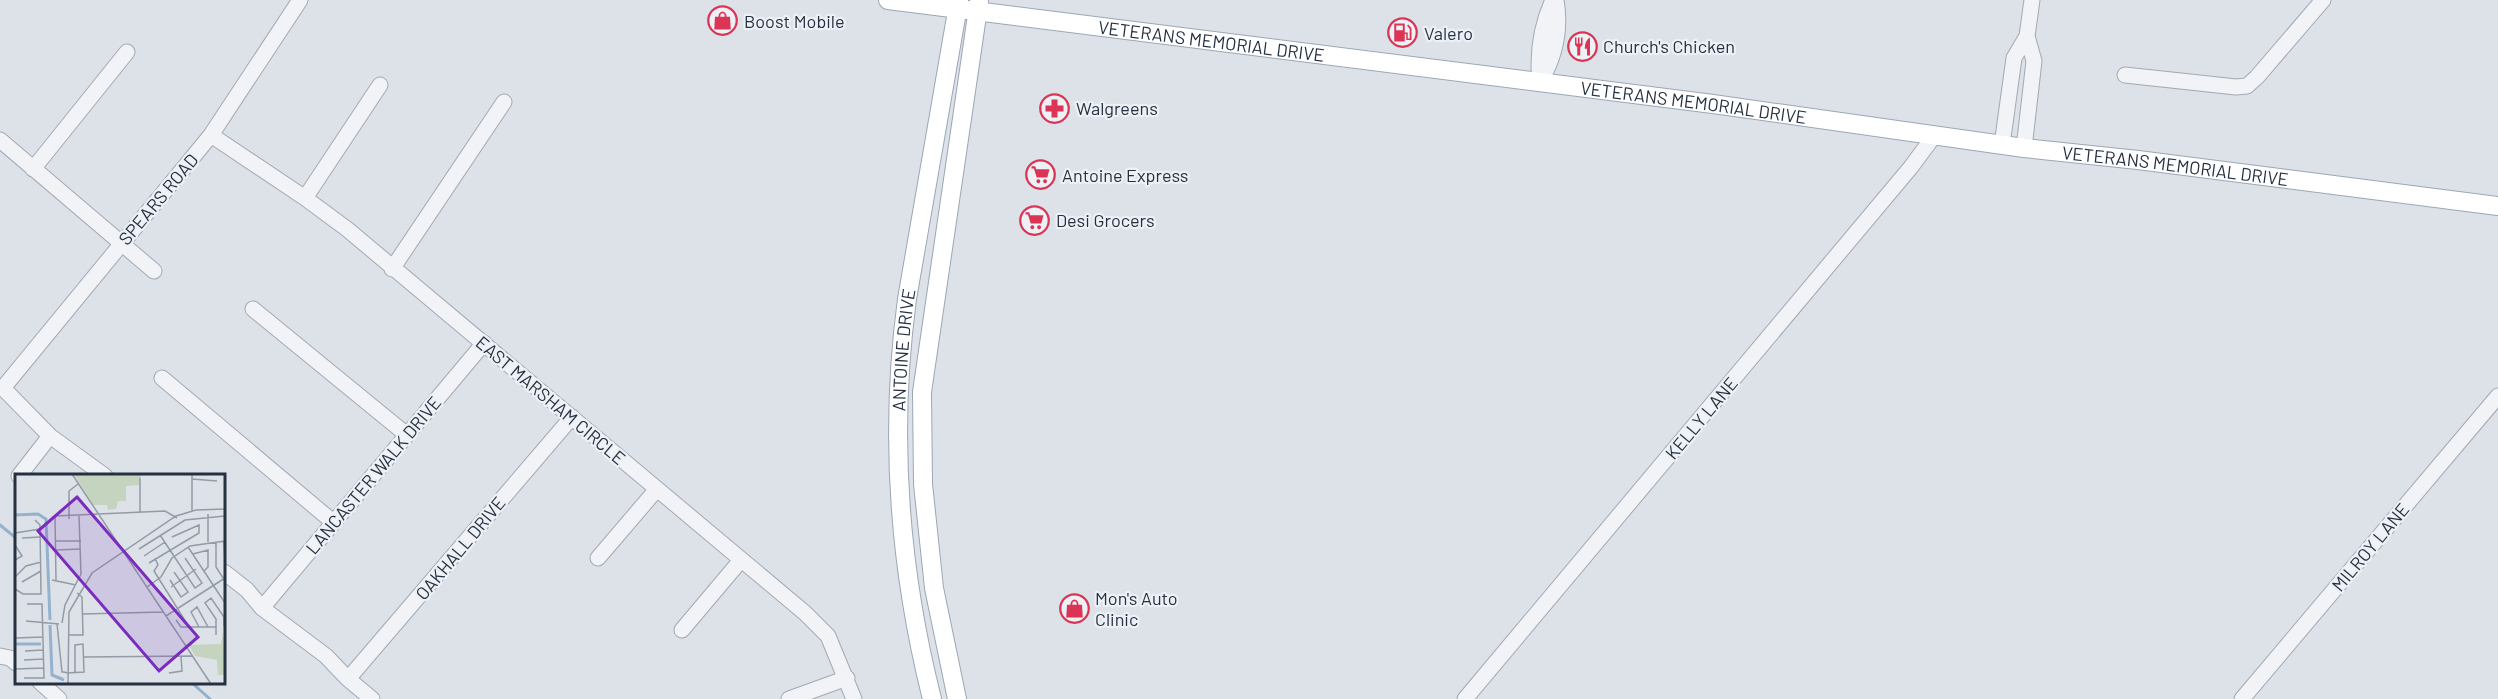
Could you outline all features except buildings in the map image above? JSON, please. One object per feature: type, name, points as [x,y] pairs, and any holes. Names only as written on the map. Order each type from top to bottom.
[{"type":"main road","name":"VETERANS MEMORIAL DRIVE","points":[[888,0],[979,6],[2024,148],[2138,160],[2498,206]]},
{"type":"main road","name":"ANTOINE DRIVE","points":[[932,699],[918,636],[908,574],[901,518],[897,428],[901,343],[907,299],[958,5]]},
{"type":"main road","name":"ANTOINE DRIVE","points":[[957,699],[934,588],[923,484],[922,392],[979,6]]},
{"type":"street","name":"SPEARS ROAD","points":[[50,436],[3,388],[210,135],[300,0]]},
{"type":"street","points":[[1540,82],[1538,64],[1541,41],[1546,14],[1554,0]]},
{"type":"street","points":[[2002,145],[2014,58],[2027,36],[2032,0]]},
{"type":"street","points":[[2125,75],[2236,87],[2247,86],[2320,1]]},
{"type":"street","points":[[2024,148],[2034,61],[2027,36]]},
{"type":"street","points":[[33,169],[127,52]]},
{"type":"street","points":[[305,198],[380,85]]},
{"type":"street","points":[[392,269],[504,102]]},
{"type":"street","name":"EAST MARSHAM CIRCLE","points":[[210,135],[347,229],[805,613],[828,636],[854,699]]},
{"type":"street","name":"KELLY LANE","points":[[1465,699],[1911,167],[1934,136]]},
{"type":"street","points":[[0,140],[154,271]]},
{"type":"street","points":[[253,309],[407,435]]},
{"type":"street","name":"LANCASTER WALK DRIVE","points":[[262,608],[484,343]]},
{"type":"street","points":[[162,378],[333,522]]},
{"type":"street","name":"MILROY LANE","points":[[2242,699],[2498,396]]},
{"type":"street","name":"OAKHALL DRIVE","points":[[348,680],[572,417]]},
{"type":"street","points":[[20,474],[50,436],[102,474]]},
{"type":"street","points":[[598,558],[657,489]]},
{"type":"street","points":[[682,630],[741,560]]},
{"type":"street","points":[[225,573],[247,590],[262,608],[326,656],[348,680],[372,699]]},
{"type":"street","points":[[0,656],[10,658],[15,662]]},
{"type":"street","points":[[789,699],[846,678]]},
{"type":"street","points":[[42,684],[59,699]]},
{"type":"waterway","points":[[0,525],[15,537]]},
{"type":"waterway","points":[[193,684],[210,699]]},
{"type":"place","name":"Boost Mobile","points":[[723,21]]},
{"type":"place","name":"Valero","points":[[1403,33]]},
{"type":"place","name":"Church's Chicken","points":[[1582,46]]},
{"type":"place","name":"Walgreens","points":[[1055,108]]},
{"type":"place","name":"Antoine Express","points":[[1041,175]]},
{"type":"place","name":"Desi Grocers","points":[[1035,220]]},
{"type":"place","name":"Mon's Auto Clinic","points":[[1074,608]]}]
